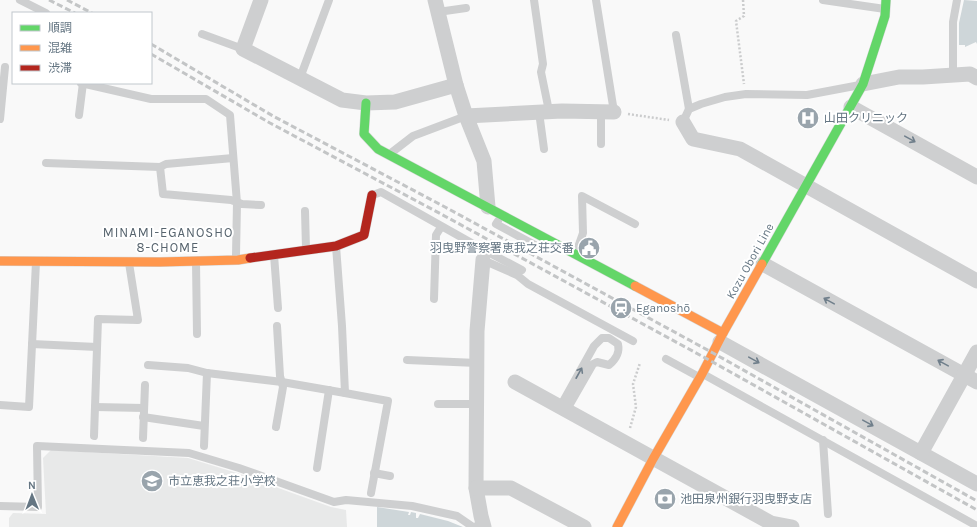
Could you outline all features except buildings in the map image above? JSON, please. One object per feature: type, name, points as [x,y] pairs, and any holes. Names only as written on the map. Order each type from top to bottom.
[{"type":"street","points":[[261,0],[242,48],[342,100],[366,103],[395,102],[456,85]]},
{"type":"street","name":"Kozu Obori Line","points":[[616,527],[863,84],[884,16],[886,4]]},
{"type":"street","points":[[436,6],[456,85],[466,116],[484,161],[488,207]]},
{"type":"street","points":[[863,84],[899,77],[970,74],[977,78]]},
{"type":"street","points":[[366,103],[364,134],[378,149],[576,254],[977,484]]},
{"type":"street","points":[[851,107],[977,177]]},
{"type":"street","points":[[466,116],[544,112],[607,112]]},
{"type":"street","points":[[686,116],[693,139],[740,149],[977,281]]},
{"type":"street","points":[[0,261],[129,262],[238,260],[336,246],[364,235],[372,195]]},
{"type":"street","points":[[484,255],[477,331],[476,404],[476,488],[480,516],[484,526]]},
{"type":"street","points":[[762,264],[970,378]]},
{"type":"street","points":[[921,453],[970,378],[977,352]]},
{"type":"street","points":[[515,382],[771,525],[792,527]]},
{"type":"street","points":[[476,488],[511,488],[584,527]]},
{"type":"lane","points":[[20,0],[44,12]]},
{"type":"lane","points":[[300,78],[329,0]]},
{"type":"lane","points":[[534,0],[543,64],[541,72],[544,112],[544,149]]},
{"type":"lane","points":[[596,0],[607,112],[601,144]]},
{"type":"lane","points":[[823,0],[886,4]]},
{"type":"lane","points":[[953,75],[953,22],[957,0]]},
{"type":"lane","points":[[436,6],[466,8]]},
{"type":"lane","points":[[202,34],[242,48]]},
{"type":"lane","points":[[676,35],[686,116]]},
{"type":"lane","points":[[0,119],[6,67]]},
{"type":"lane","points":[[79,115],[82,84]]},
{"type":"lane","points":[[91,84],[110,86],[151,99],[206,99],[230,115],[237,203],[236,255],[238,260]]},
{"type":"lane","points":[[686,116],[701,104],[725,97],[746,94],[788,96],[807,95],[863,84]]},
{"type":"lane","points":[[389,155],[413,136],[466,116]]},
{"type":"lane","points":[[46,163],[160,167],[166,164],[233,158]]},
{"type":"lane","points":[[160,167],[162,194],[231,200],[237,203],[261,205]]},
{"type":"lane","points":[[372,195],[381,192],[441,227],[517,275],[528,284],[633,341]]},
{"type":"lane","points":[[576,254],[583,233],[582,196],[635,224]]},
{"type":"lane","points":[[305,211],[306,250]]},
{"type":"lane","points":[[501,214],[496,224],[535,245]]},
{"type":"lane","points":[[434,299],[436,235],[441,227]]},
{"type":"lane","points":[[336,246],[345,393]]},
{"type":"lane","points":[[274,255],[278,308]]},
{"type":"lane","points":[[484,255],[522,270]]},
{"type":"lane","points":[[0,405],[29,407],[36,261]]},
{"type":"lane","points":[[196,261],[197,334]]},
{"type":"lane","points":[[94,436],[98,319],[138,320],[129,262]]},
{"type":"lane","points":[[276,427],[283,387],[280,376],[277,326]]},
{"type":"lane","points":[[602,338],[609,338],[618,344],[620,350],[614,361],[609,365],[597,362],[593,364],[563,409],[594,346],[602,338]]},
{"type":"lane","points":[[32,344],[97,347]]},
{"type":"lane","points":[[666,358],[823,440],[977,526]]},
{"type":"lane","points":[[407,360],[477,363]]},
{"type":"lane","points":[[148,365],[188,368],[207,373],[282,382],[388,401],[370,493]]},
{"type":"lane","points":[[204,446],[207,373]]},
{"type":"lane","points":[[143,438],[144,385]]},
{"type":"lane","points":[[317,468],[329,390]]},
{"type":"lane","points":[[438,404],[476,404]]},
{"type":"lane","points":[[95,408],[144,413],[204,426]]},
{"type":"lane","points":[[823,440],[828,514]]},
{"type":"lane","points":[[0,506],[38,507],[37,446],[189,453],[238,468],[334,502],[346,500],[412,506],[457,516],[473,527],[484,526]]},
{"type":"lane","points":[[374,473],[390,476]]},
{"type":"path","points":[[743,0],[744,16],[736,21],[746,94]]},
{"type":"path","points":[[607,112],[686,116]]},
{"type":"path","points":[[624,443],[636,407],[633,384],[640,363]]},
{"type":"shaded area","points":[[964,0],[977,1],[977,44],[976,42],[965,47],[965,45],[959,45],[959,23]]},
{"type":"shaded area","name":"市立恵我之荘小学校","points":[[51,450],[188,458],[237,473],[331,507],[346,510],[347,527],[9,527],[9,518],[13,513],[46,514],[43,458]]},
{"type":"shaded area","points":[[377,507],[409,512],[408,515],[410,515],[411,512],[416,513],[416,518],[418,518],[420,514],[448,521],[463,527],[377,527]]},
{"type":"railway","points":[[49,0],[73,12]]},
{"type":"railway","points":[[67,0],[90,12]]},
{"type":"railway","points":[[152,45],[273,116],[445,207],[713,353],[977,501]]},
{"type":"railway","points":[[152,55],[270,123],[709,360],[977,510]]},
{"type":"traffic: fast","points":[[762,264],[863,84],[885,16],[886,0]]},
{"type":"traffic: fast","points":[[366,103],[364,134],[378,149],[635,286]]},
{"type":"traffic: slow","points":[[0,261],[160,262],[238,260],[250,258]]},
{"type":"traffic: slow","points":[[617,527],[653,459],[702,374],[762,264]]},
{"type":"traffic: slow","points":[[635,286],[723,333]]},
{"type":"traffic: jam","points":[[250,258],[336,246],[364,235],[372,195]]},
{"type":"place","name":"山田クリニック","points":[[808,118]]},
{"type":"place","name":"羽曳野警察署恵我之荘交番","points":[[589,248]]},
{"type":"place","name":"Eganoshō","points":[[621,308]]},
{"type":"place","name":"市立恵我之荘小学校","points":[[152,481]]},
{"type":"place","name":"池田泉州銀行羽曳野支店","points":[[665,499]]},
{"type":"district","name":"MINAMI-EGANOSHO 8-CHOME","points":[[168,240]]}]
